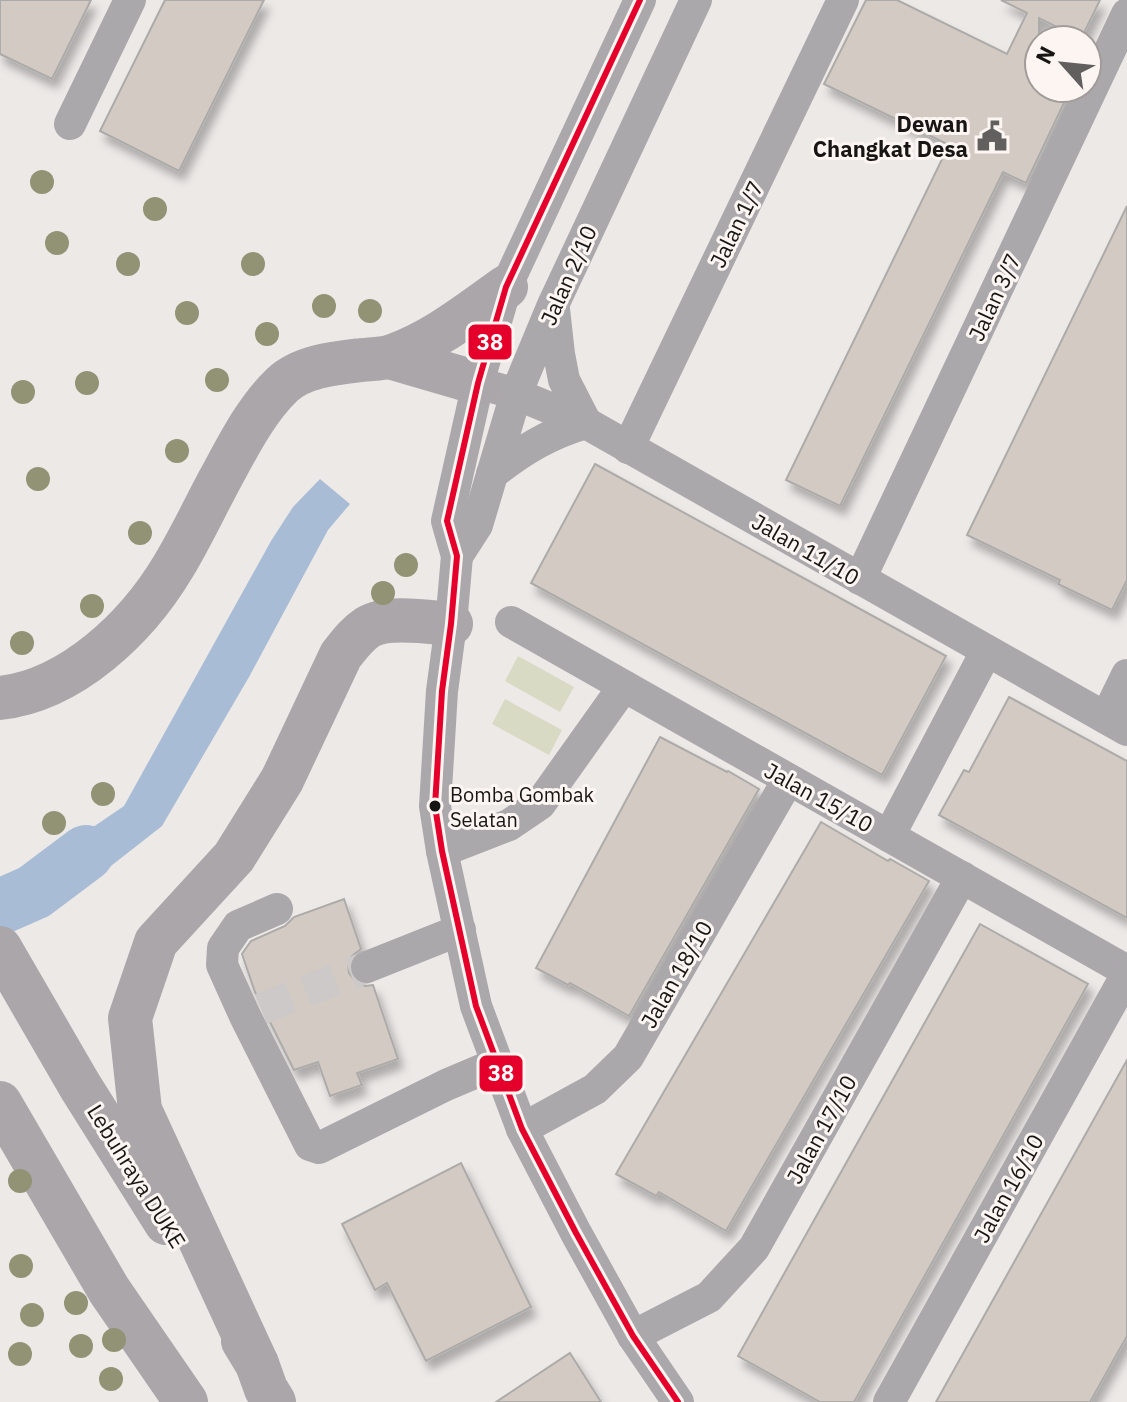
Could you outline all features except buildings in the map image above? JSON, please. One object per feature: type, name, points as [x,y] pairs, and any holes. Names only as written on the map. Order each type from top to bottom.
[{"type":"highway","points":[[0,698],[48,686],[92,660],[134,618],[173,568],[259,411],[284,383],[309,369],[389,357],[434,338],[506,287]]},
{"type":"highway","points":[[389,357],[497,389]]},
{"type":"highway","points":[[266,1383],[140,1110],[130,1018],[156,942],[234,857],[282,780],[341,655],[353,640],[370,626],[397,621],[451,624]]},
{"type":"highway","name":"Lebuhraya DUKE","points":[[0,948],[80,1086],[266,1383]]},
{"type":"highway","points":[[0,1103],[109,1290],[186,1402]]},
{"type":"street","points":[[70,124],[130,0]]},
{"type":"street","name":"Jalan 2/10","points":[[457,556],[477,525],[492,474],[506,287],[640,0]]},
{"type":"street","name":"Jalan 2/10","points":[[678,1402],[633,1336],[522,1129],[476,1006],[435,806],[442,691],[457,556],[447,521],[497,389],[553,305],[696,0]]},
{"type":"street","name":"Jalan 1/7","points":[[628,448],[843,0]]},
{"type":"street","name":"Jalan 3/7","points":[[860,579],[1127,14]]},
{"type":"street","points":[[492,474],[538,442],[564,429],[586,423],[564,380],[553,305]]},
{"type":"street","name":"Jalan 11/10","points":[[497,389],[586,423],[1116,724]]},
{"type":"street","name":"Jalan 15/10","points":[[511,622],[1127,972]]},
{"type":"street","points":[[889,836],[986,652]]},
{"type":"street","points":[[1116,724],[1127,675]]},
{"type":"street","points":[[442,851],[509,825],[540,804],[624,686]]},
{"type":"street","name":"Jalan 18/10","points":[[522,1129],[595,1089],[628,1057],[788,780]]},
{"type":"street","name":"Jalan 17/10","points":[[633,1336],[709,1297],[754,1248],[962,877]]},
{"type":"street","points":[[277,909],[238,926],[223,948],[222,965],[253,1013],[310,1145],[314,1148],[498,1063]]},
{"type":"street","points":[[367,967],[460,930]]},
{"type":"street","name":"Jalan 16/10","points":[[889,1402],[1127,972]]},
{"type":"green space","points":[[518,656],[574,687],[560,712],[505,681]]},
{"type":"green space","points":[[505,699],[562,730],[549,755],[492,724]]},
{"type":"water","points":[[320,479],[350,504],[328,530],[249,677],[162,826],[70,898],[32,919],[14,881],[124,806],[271,541],[293,507]]},
{"type":"waterway","points":[[0,907],[34,892],[86,853]]},
{"type":"tunnel","points":[[261,1009],[367,967]]},
{"type":"transit line","name":"38","points":[[640,0],[506,287],[478,383],[447,521],[457,556],[442,691],[435,806],[476,1006],[522,1129],[633,1336],[678,1402]]},
{"type":"place","name":"Dewan Changkat Desa","points":[[992,136]]},
{"type":"place","name":"Bomba Gombak Selatan","points":[[435,806]]}]
